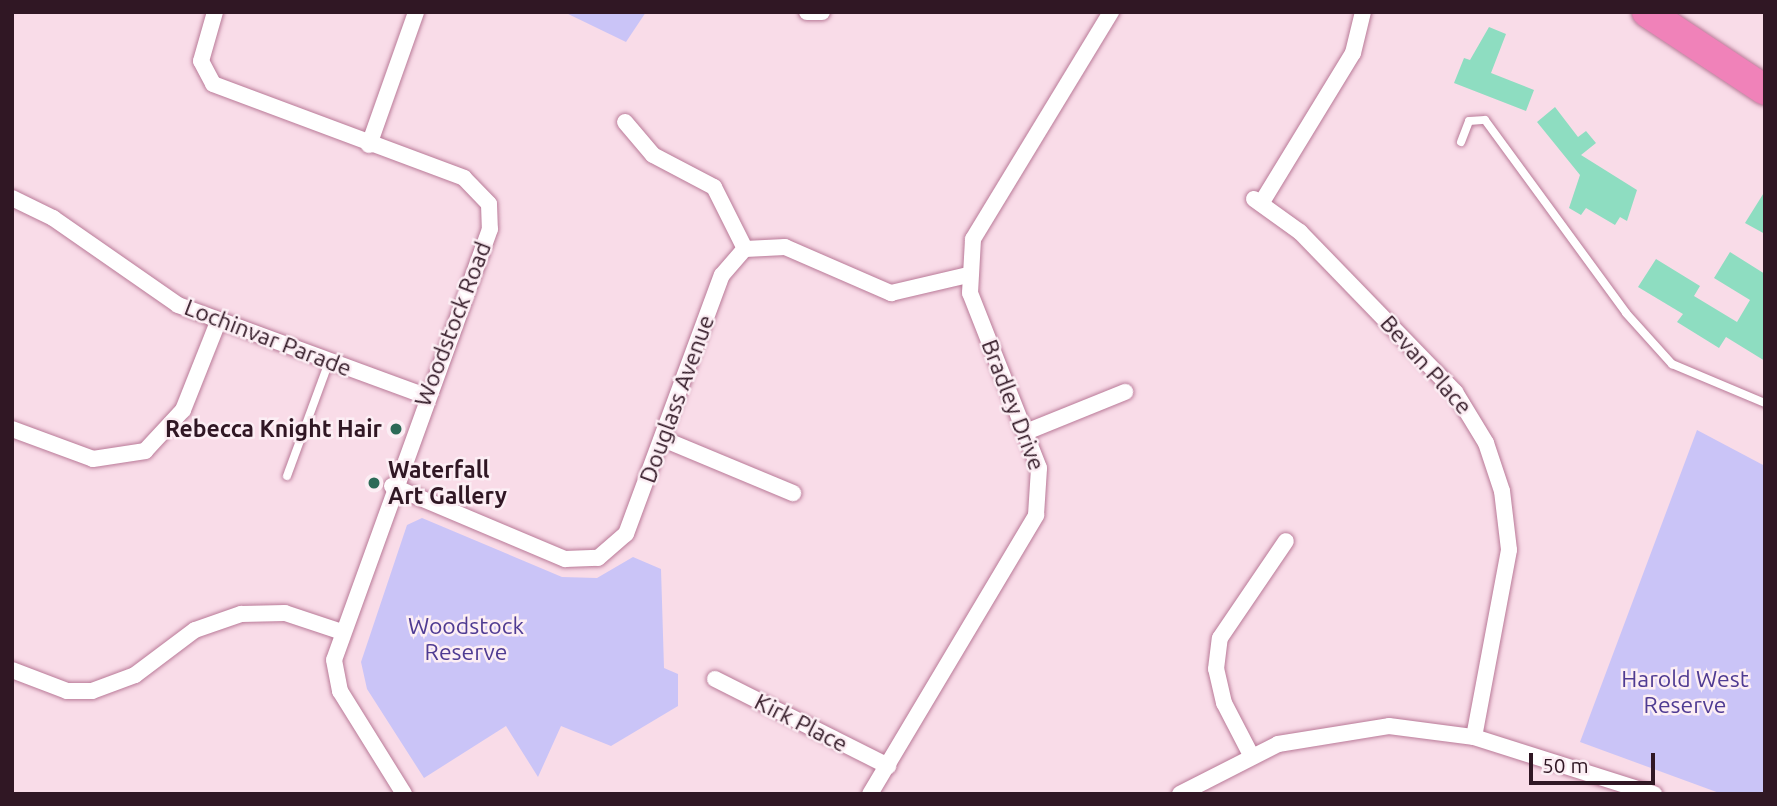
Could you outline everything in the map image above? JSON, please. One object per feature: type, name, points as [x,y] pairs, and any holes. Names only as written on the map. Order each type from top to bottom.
[{"type":"highway","points":[[1647,12],[1729,63],[1765,90]]},
{"type":"highway","points":[[1729,63],[1765,79]]},
{"type":"street","name":"Woodstock Road","points":[[215,12],[201,61],[213,84],[472,182],[491,210],[490,229],[425,396],[339,631],[334,660],[340,691],[404,794]]},
{"type":"street","points":[[369,145],[416,12]]},
{"type":"street","points":[[807,12],[822,12]]},
{"type":"street","name":"Bradley Drive","points":[[870,794],[1036,515],[1042,483],[1026,432],[970,293],[968,275],[973,239],[1111,12]]},
{"type":"street","name":"Bevan Place","points":[[1363,12],[1353,53],[1258,200],[1455,392],[1486,443],[1502,491],[1509,551],[1474,737]]},
{"type":"street","points":[[625,122],[653,155],[714,187],[745,249],[785,247],[891,293],[968,275]]},
{"type":"street","name":"Lochinvar Parade","points":[[12,198],[53,218],[173,302],[218,323],[425,396]]},
{"type":"street","name":"Douglass Avenue","points":[[392,486],[565,559],[589,560],[626,534],[722,275],[745,249]]},
{"type":"street","points":[[12,429],[93,459],[145,451],[183,410],[218,323]]},
{"type":"street","points":[[1026,432],[1125,392]]},
{"type":"street","points":[[663,439],[793,494]]},
{"type":"street","points":[[1251,755],[1224,703],[1216,669],[1220,638],[1286,541]]},
{"type":"street","points":[[12,670],[67,691],[92,691],[135,675],[195,630],[242,614],[285,613],[339,631]]},
{"type":"street","name":"Kirk Place","points":[[715,679],[888,766]]},
{"type":"street","points":[[1180,794],[1251,755],[1301,738],[1389,726],[1474,737],[1654,794]]},
{"type":"lane","points":[[1461,142],[1469,121],[1485,120],[1626,313],[1672,364],[1765,403]]},
{"type":"lane","points":[[287,476],[329,362]]},
{"type":"green space","points":[[564,12],[646,12],[626,42]]},
{"type":"green space","name":"Harold West Reserve","points":[[1697,430],[1765,466],[1765,794],[1722,794],[1580,742]]},
{"type":"green space","name":"Woodstock Reserve","points":[[422,518],[562,577],[597,578],[633,557],[661,569],[664,668],[678,674],[678,706],[611,746],[561,726],[538,777],[506,726],[424,778],[367,689],[361,662],[407,525]]},
{"type":"building","points":[[1489,27],[1506,34],[1491,73],[1534,90],[1526,111],[1454,83],[1464,58],[1470,60]]},
{"type":"building","points":[[1555,107],[1578,137],[1586,131],[1596,143],[1581,155],[1637,190],[1627,221],[1620,217],[1615,225],[1586,208],[1581,215],[1569,208],[1580,175],[1537,122]]},
{"type":"building","points":[[1765,191],[1765,234],[1745,223]]},
{"type":"building","points":[[1730,252],[1765,274],[1765,361],[1726,337],[1719,348],[1677,322],[1683,314],[1638,287],[1656,259],[1700,286],[1694,296],[1737,322],[1750,300],[1714,278]]},
{"type":"place","name":"Rebecca Knight Hair","points":[[396,429]]},
{"type":"place","name":"Waterfall Art Gallery","points":[[374,483]]}]
